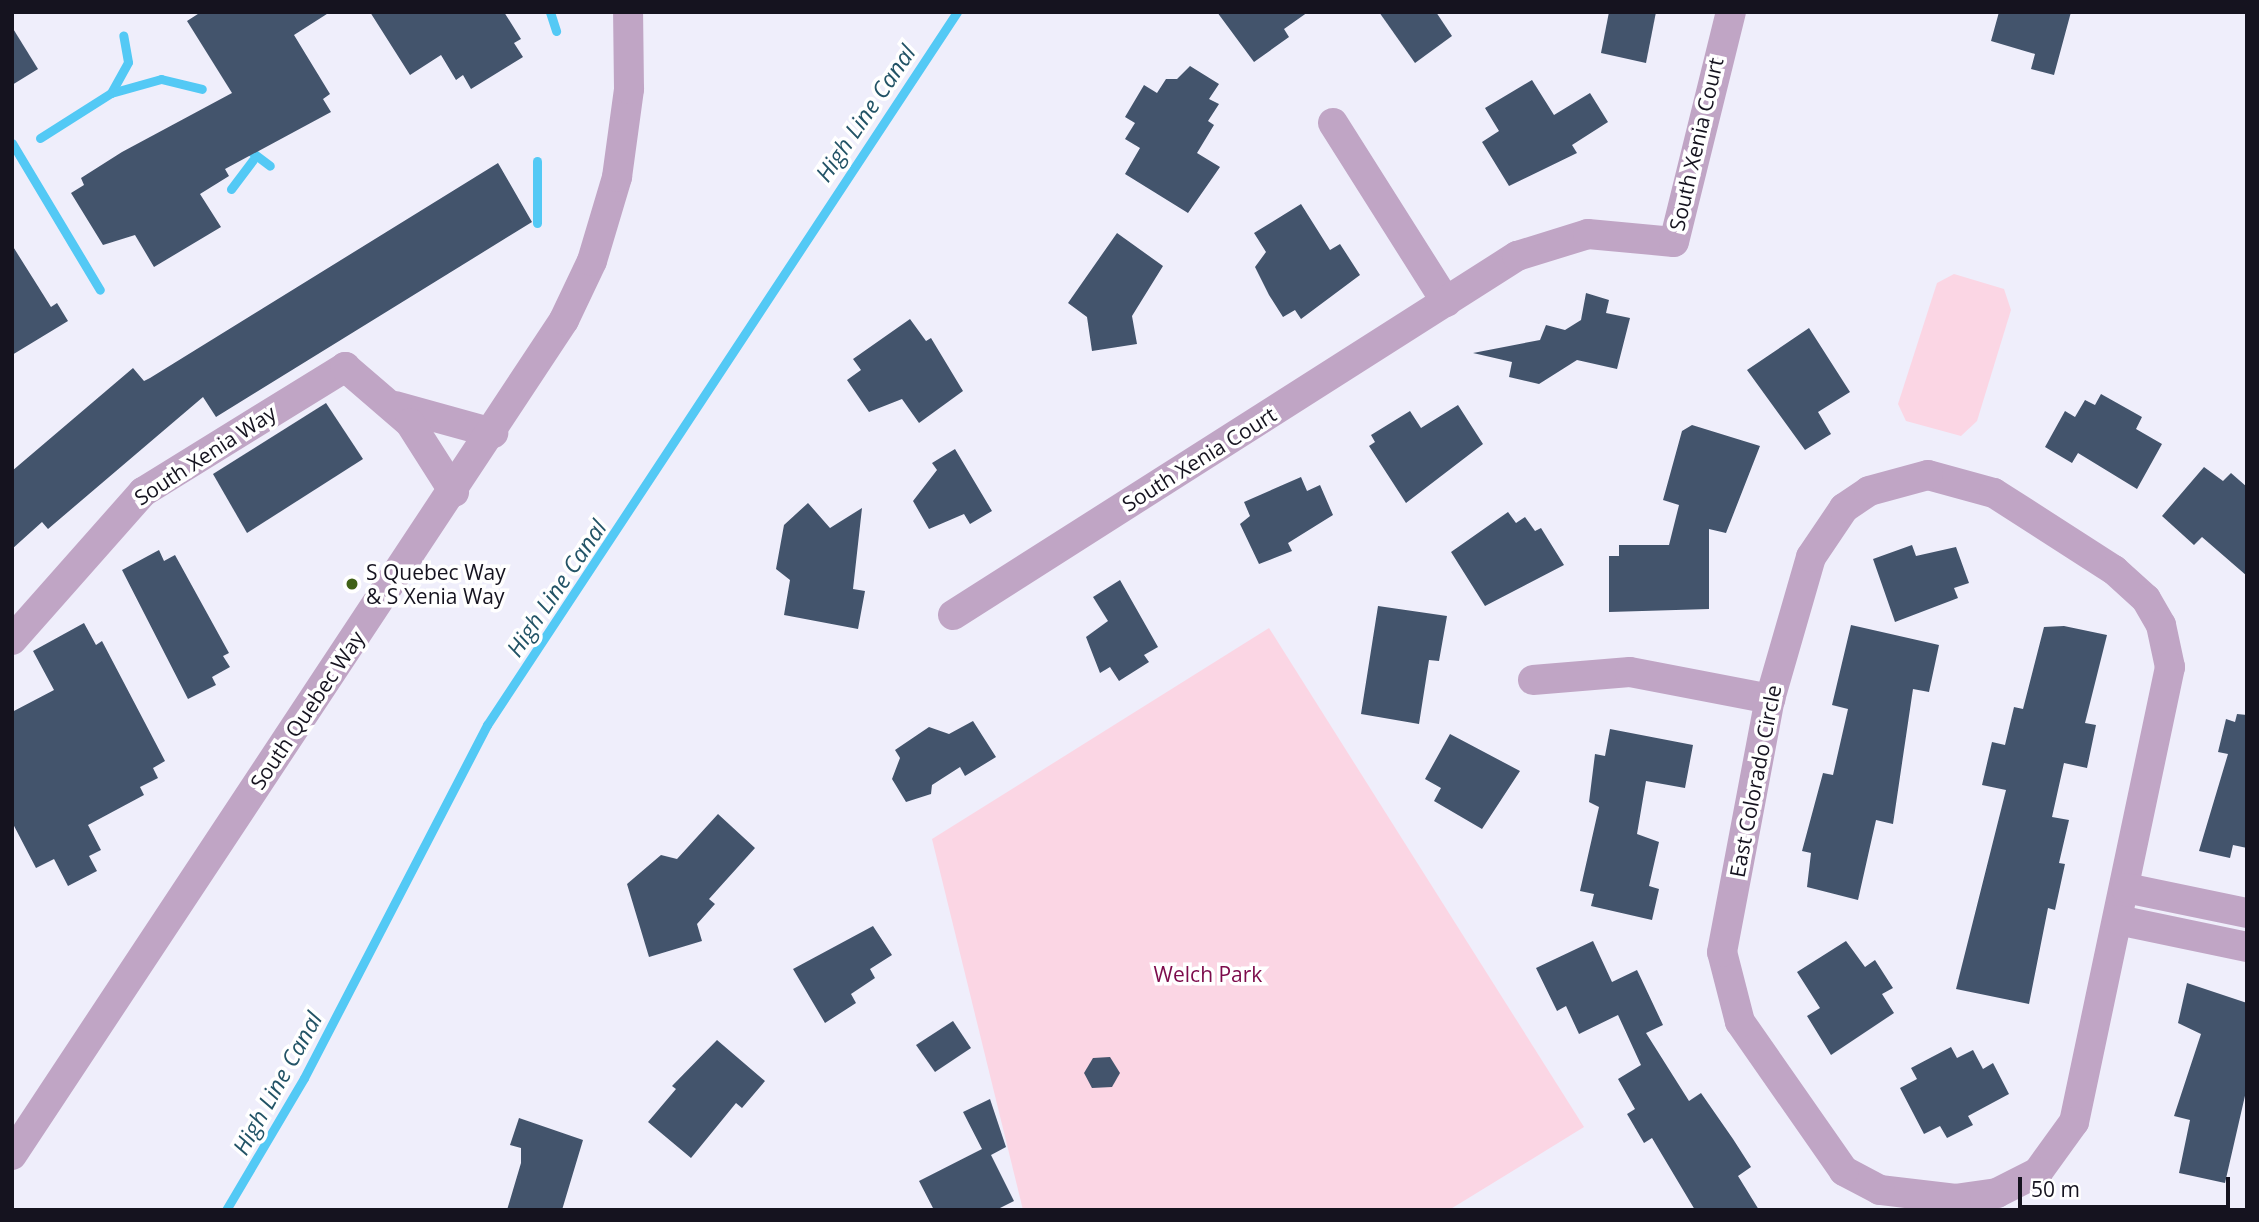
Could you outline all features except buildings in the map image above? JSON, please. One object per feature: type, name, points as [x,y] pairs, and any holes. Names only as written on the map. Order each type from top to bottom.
[{"type":"street","name":"South Quebec Way","points":[[12,1155],[454,492],[564,320],[604,228],[625,129],[628,12]]},
{"type":"street","name":"South Xenia Court","points":[[953,615],[1446,302],[1551,240],[1602,234],[1674,242],[1731,12]]},
{"type":"street","points":[[1333,123],[1446,302]]},
{"type":"street","name":"South Xenia Way","points":[[12,640],[121,512],[161,479],[345,367],[395,405],[437,457],[454,492]]},
{"type":"street","name":"South Xenia Way","points":[[395,405],[493,433]]},
{"type":"street","name":"East Colorado Circle","points":[[1928,475],[1994,493],[2114,570],[2146,599],[2161,625],[2169,653],[2169,695],[2074,1122],[2038,1171],[1997,1193],[1956,1199],[1881,1190],[1844,1171],[1740,1022],[1725,981],[1723,952],[1770,699],[1811,557],[1844,508],[1888,483],[1928,475]]},
{"type":"street","points":[[1533,680],[1630,672],[1770,699]]},
{"type":"street","points":[[2126,888],[2247,913]]},
{"type":"street","points":[[2118,920],[2247,947]]},
{"type":"green space","points":[[1954,274],[2004,289],[2011,310],[1977,421],[1961,436],[1906,421],[1898,404],[1937,283]]},
{"type":"green space","name":"Welch Park","points":[[1269,628],[1584,1127],[1449,1210],[1023,1210],[932,839]]},
{"type":"waterway","points":[[550,12],[556,31]]},
{"type":"waterway","name":"High Line Canal","points":[[226,1210],[304,1078],[487,725],[957,12]]},
{"type":"waterway","points":[[111,93],[128,62],[123,35]]},
{"type":"waterway","points":[[40,138],[111,93],[161,79],[202,89]]},
{"type":"waterway","points":[[12,143],[100,290]]},
{"type":"waterway","points":[[245,147],[270,166]]},
{"type":"waterway","points":[[231,189],[253,160]]},
{"type":"waterway","points":[[537,161],[537,223]]},
{"type":"place","name":"S Quebec Way & S Xenia Way","points":[[352,584]]}]
